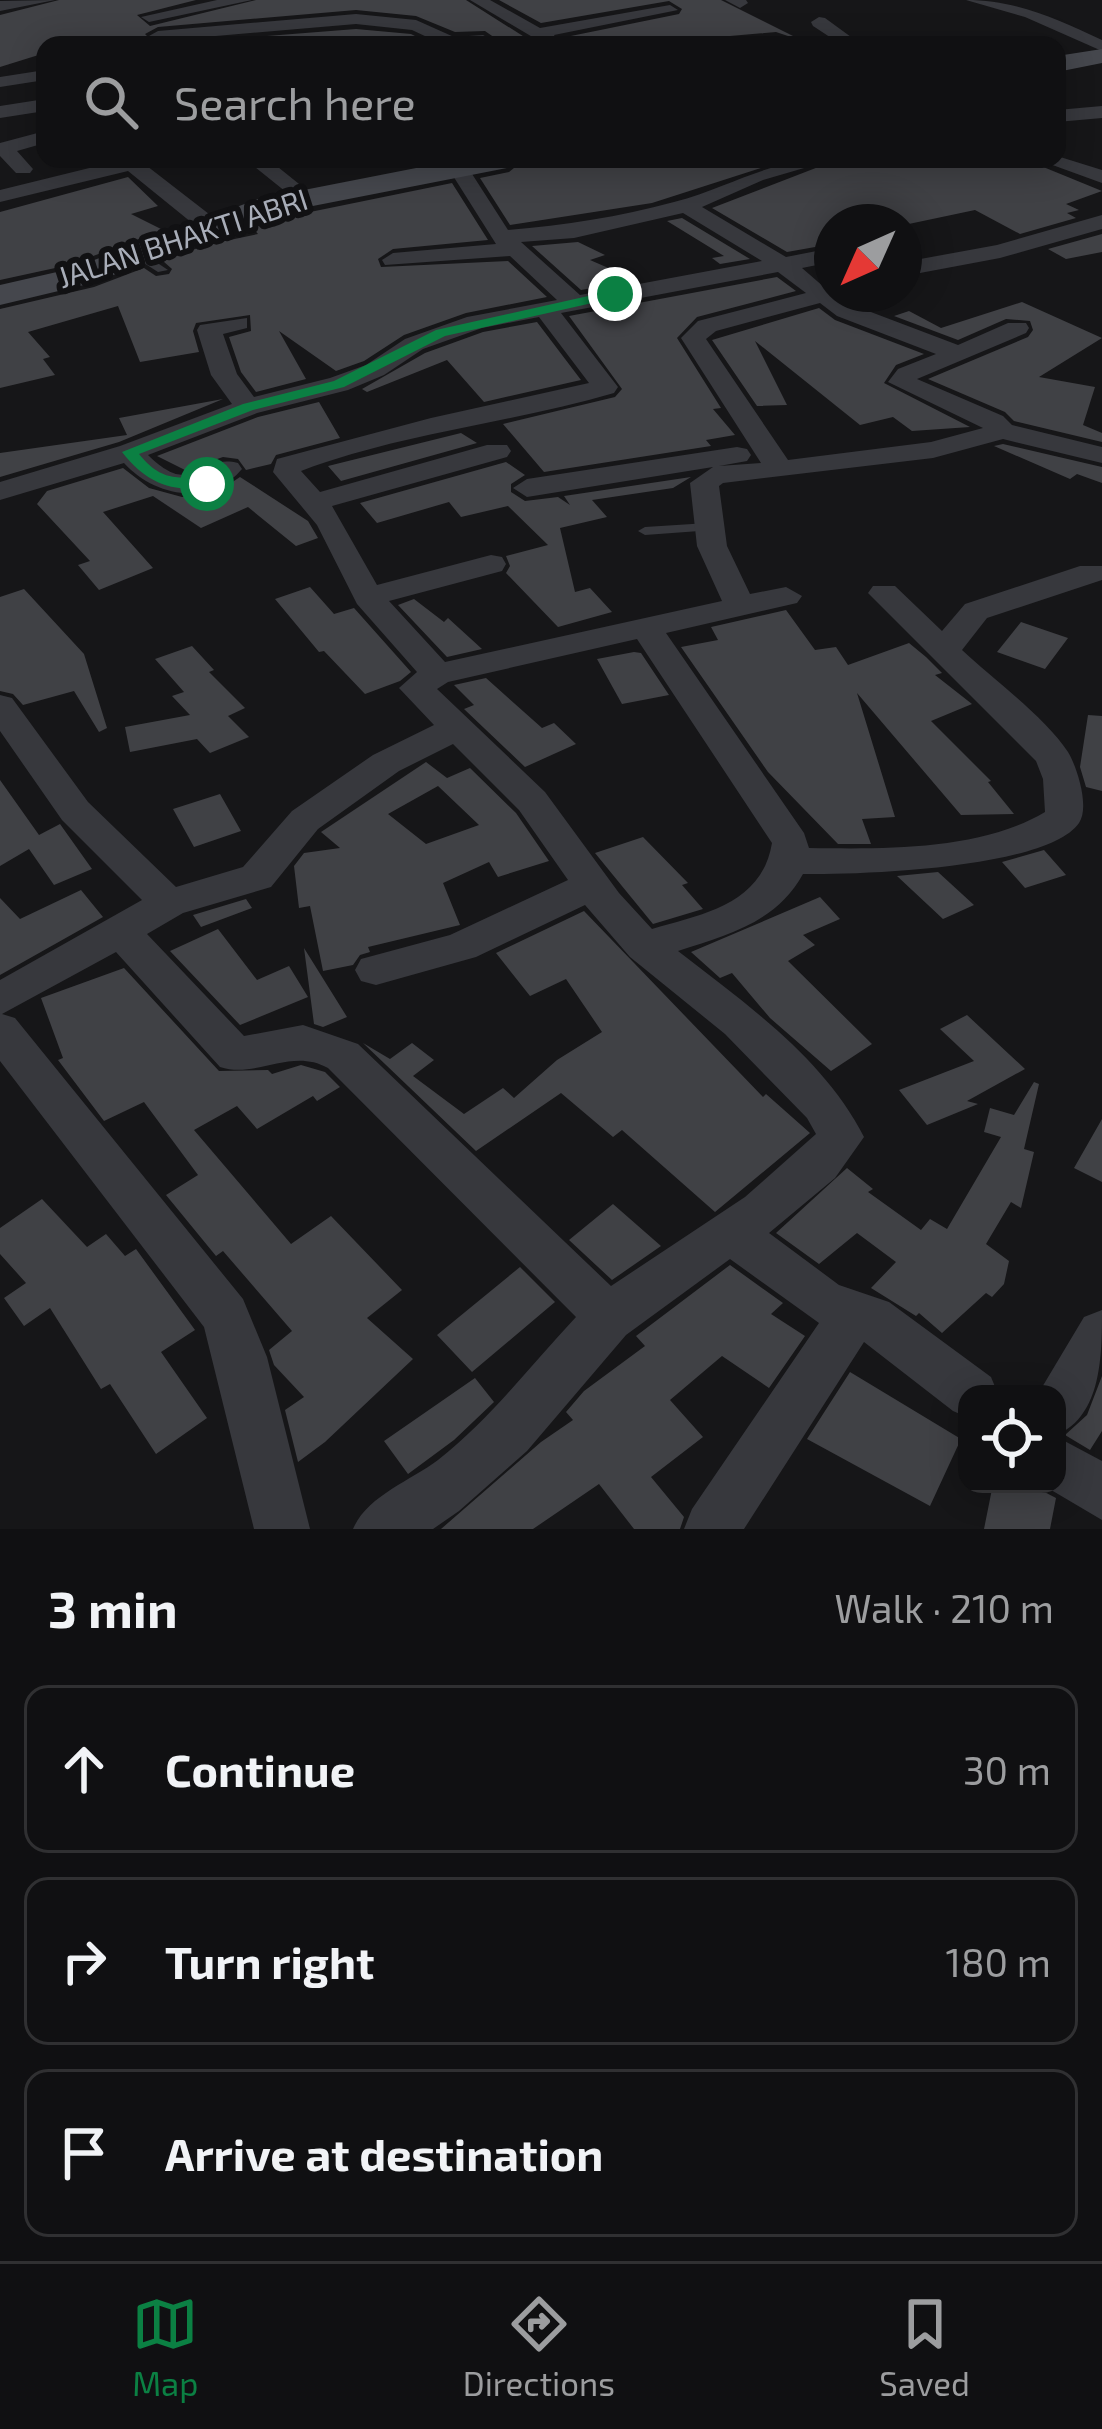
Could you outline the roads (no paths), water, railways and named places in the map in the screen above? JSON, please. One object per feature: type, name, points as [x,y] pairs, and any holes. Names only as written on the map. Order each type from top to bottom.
[{"type":"street","points":[[0,6],[44,0]]},
{"type":"street","points":[[150,14],[244,0]]},
{"type":"street","points":[[480,2],[526,0]]},
{"type":"street","points":[[974,0],[1075,31],[1102,46]]},
{"type":"street","points":[[132,1],[150,14],[161,36]]},
{"type":"street","points":[[480,2],[538,36]]},
{"type":"street","points":[[533,34],[670,10]]},
{"type":"street","points":[[214,36],[356,19],[416,26],[438,36]]},
{"type":"street","points":[[612,36],[694,21]]},
{"type":"street","points":[[819,22],[840,36]]},
{"type":"street","points":[[1075,31],[1102,26]]},
{"type":"street","points":[[0,59],[36,72]]},
{"type":"street","points":[[0,82],[36,76]]},
{"type":"street","points":[[0,112],[36,107]]},
{"type":"street","points":[[1066,115],[1102,112]]},
{"type":"street","points":[[30,188],[4,148],[36,139]]},
{"type":"street","points":[[1066,148],[1085,144]]},
{"type":"street","points":[[1066,165],[1102,177]]},
{"type":"street","points":[[0,215],[58,168]]},
{"type":"street","points":[[0,196],[116,168]]},
{"type":"street","points":[[148,168],[210,226]]},
{"type":"street","points":[[267,168],[303,196]]},
{"type":"street","name":"JALAN BHAKTI ABRI","points":[[0,296],[150,262],[210,226],[303,196],[430,168]]},
{"type":"street","points":[[437,674],[368,597],[315,502],[287,472],[290,463],[605,387],[559,306],[507,243],[456,168]]},
{"type":"street","points":[[738,168],[756,176]]},
{"type":"street","points":[[393,260],[574,231],[686,206],[756,176],[788,168]]},
{"type":"street","points":[[686,206],[814,283]]},
{"type":"street","points":[[922,266],[1000,251],[1102,222]]},
{"type":"street","points":[[0,491],[130,452],[248,407],[336,385],[375,370],[441,333],[814,258]]},
{"type":"street","points":[[773,460],[694,338],[707,326],[814,291]]},
{"type":"street","points":[[670,298],[707,326]]},
{"type":"street","points":[[849,312],[959,354]]},
{"type":"street","points":[[238,323],[209,330],[224,375],[248,407]]},
{"type":"street","points":[[1002,431],[993,422],[902,382],[907,374],[1017,328]]},
{"type":"street","points":[[336,385],[362,413]]},
{"type":"street","points":[[527,488],[773,460],[933,450],[1002,431],[1102,454]]},
{"type":"street","points":[[315,502],[497,451]]},
{"type":"street","points":[[130,452],[142,468],[170,484],[207,484],[228,469]]},
{"type":"street","points":[[739,604],[708,527],[707,478],[773,460]]},
{"type":"street","points":[[368,597],[491,564]]},
{"type":"street","points":[[943,649],[957,639],[965,620],[976,611],[1091,573]]},
{"type":"street","points":[[791,861],[895,862],[1030,834],[1064,817],[1061,779],[1052,756],[884,593]]},
{"type":"street","points":[[381,1529],[430,1503],[520,1420],[610,1318],[828,1155],[841,1137],[823,1106],[740,1022],[644,947],[532,801],[460,726],[416,692],[419,684],[437,674],[786,596]]},
{"type":"street","points":[[644,947],[771,897],[786,879],[791,861],[791,842],[645,626]]},
{"type":"street","points":[[0,706],[75,811],[169,903]]},
{"type":"street","points":[[282,1529],[241,1357],[225,1315],[3,1001],[169,903],[257,878],[305,820],[386,763],[460,726]]},
{"type":"street","points":[[376,970],[462,947],[592,885]]},
{"type":"street","points":[[121,931],[235,1055],[293,1039],[322,1041],[344,1056],[610,1318]]},
{"type":"street","points":[[730,1231],[824,1303],[871,1318],[960,1385]]},
{"type":"street","points":[[712,1529],[855,1312]]},
{"type":"street","points":[[1066,1395],[1102,1333]]},
{"type":"street","points":[[1066,1468],[1102,1493]]},
{"type":"lane","points":[[645,531],[708,527]]}]
